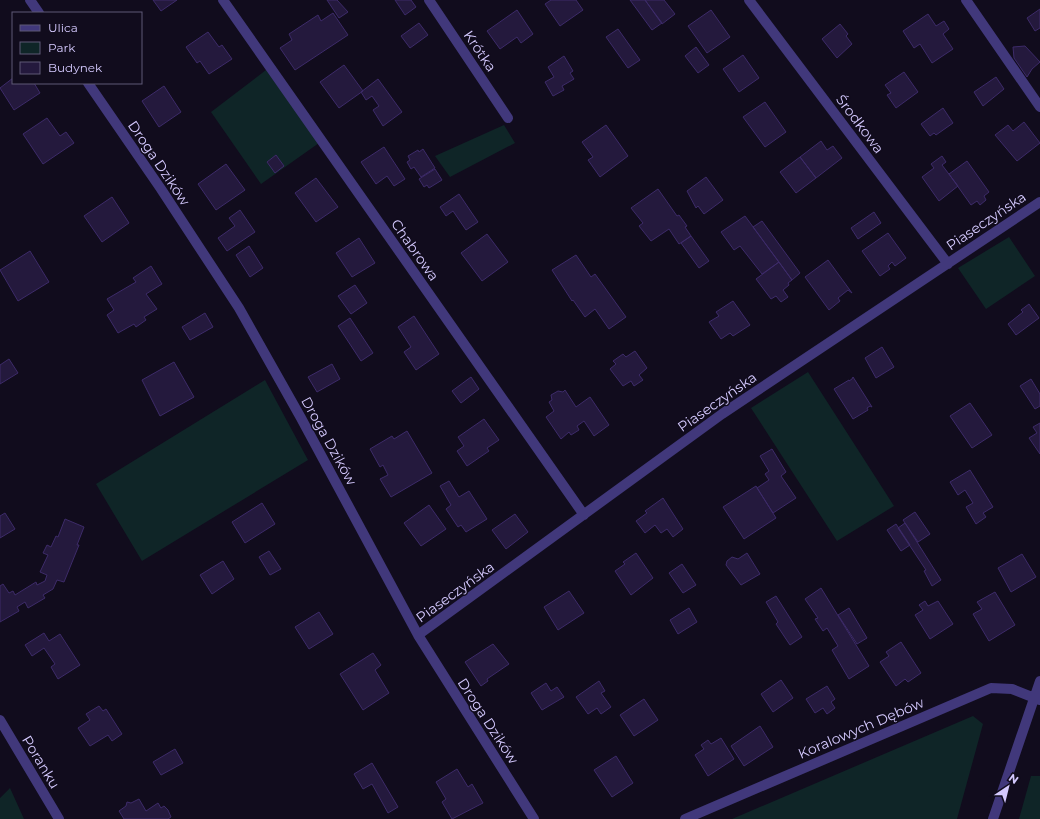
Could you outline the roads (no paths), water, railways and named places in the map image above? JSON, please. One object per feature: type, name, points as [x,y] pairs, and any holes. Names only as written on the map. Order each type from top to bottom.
[{"type":"street","points":[[30,0],[38,12]]},
{"type":"street","name":"Chabrowa","points":[[223,0],[584,515]]},
{"type":"street","name":"Krótka","points":[[429,0],[508,118]]},
{"type":"street","name":"Środkowa","points":[[749,0],[948,264]]},
{"type":"street","points":[[966,0],[1040,107]]},
{"type":"street","name":"Droga Dzików","points":[[89,84],[161,189],[239,308],[301,418],[418,636],[534,819]]},
{"type":"street","name":"Piaseczyńska","points":[[418,636],[722,414],[1040,202]]},
{"type":"street","points":[[993,819],[1037,699],[1040,680]]},
{"type":"street","name":"Koralowych Dębów","points":[[685,819],[991,688],[1012,689],[1037,699]]},
{"type":"street","name":"Poranku","points":[[0,720],[59,819]]}]
